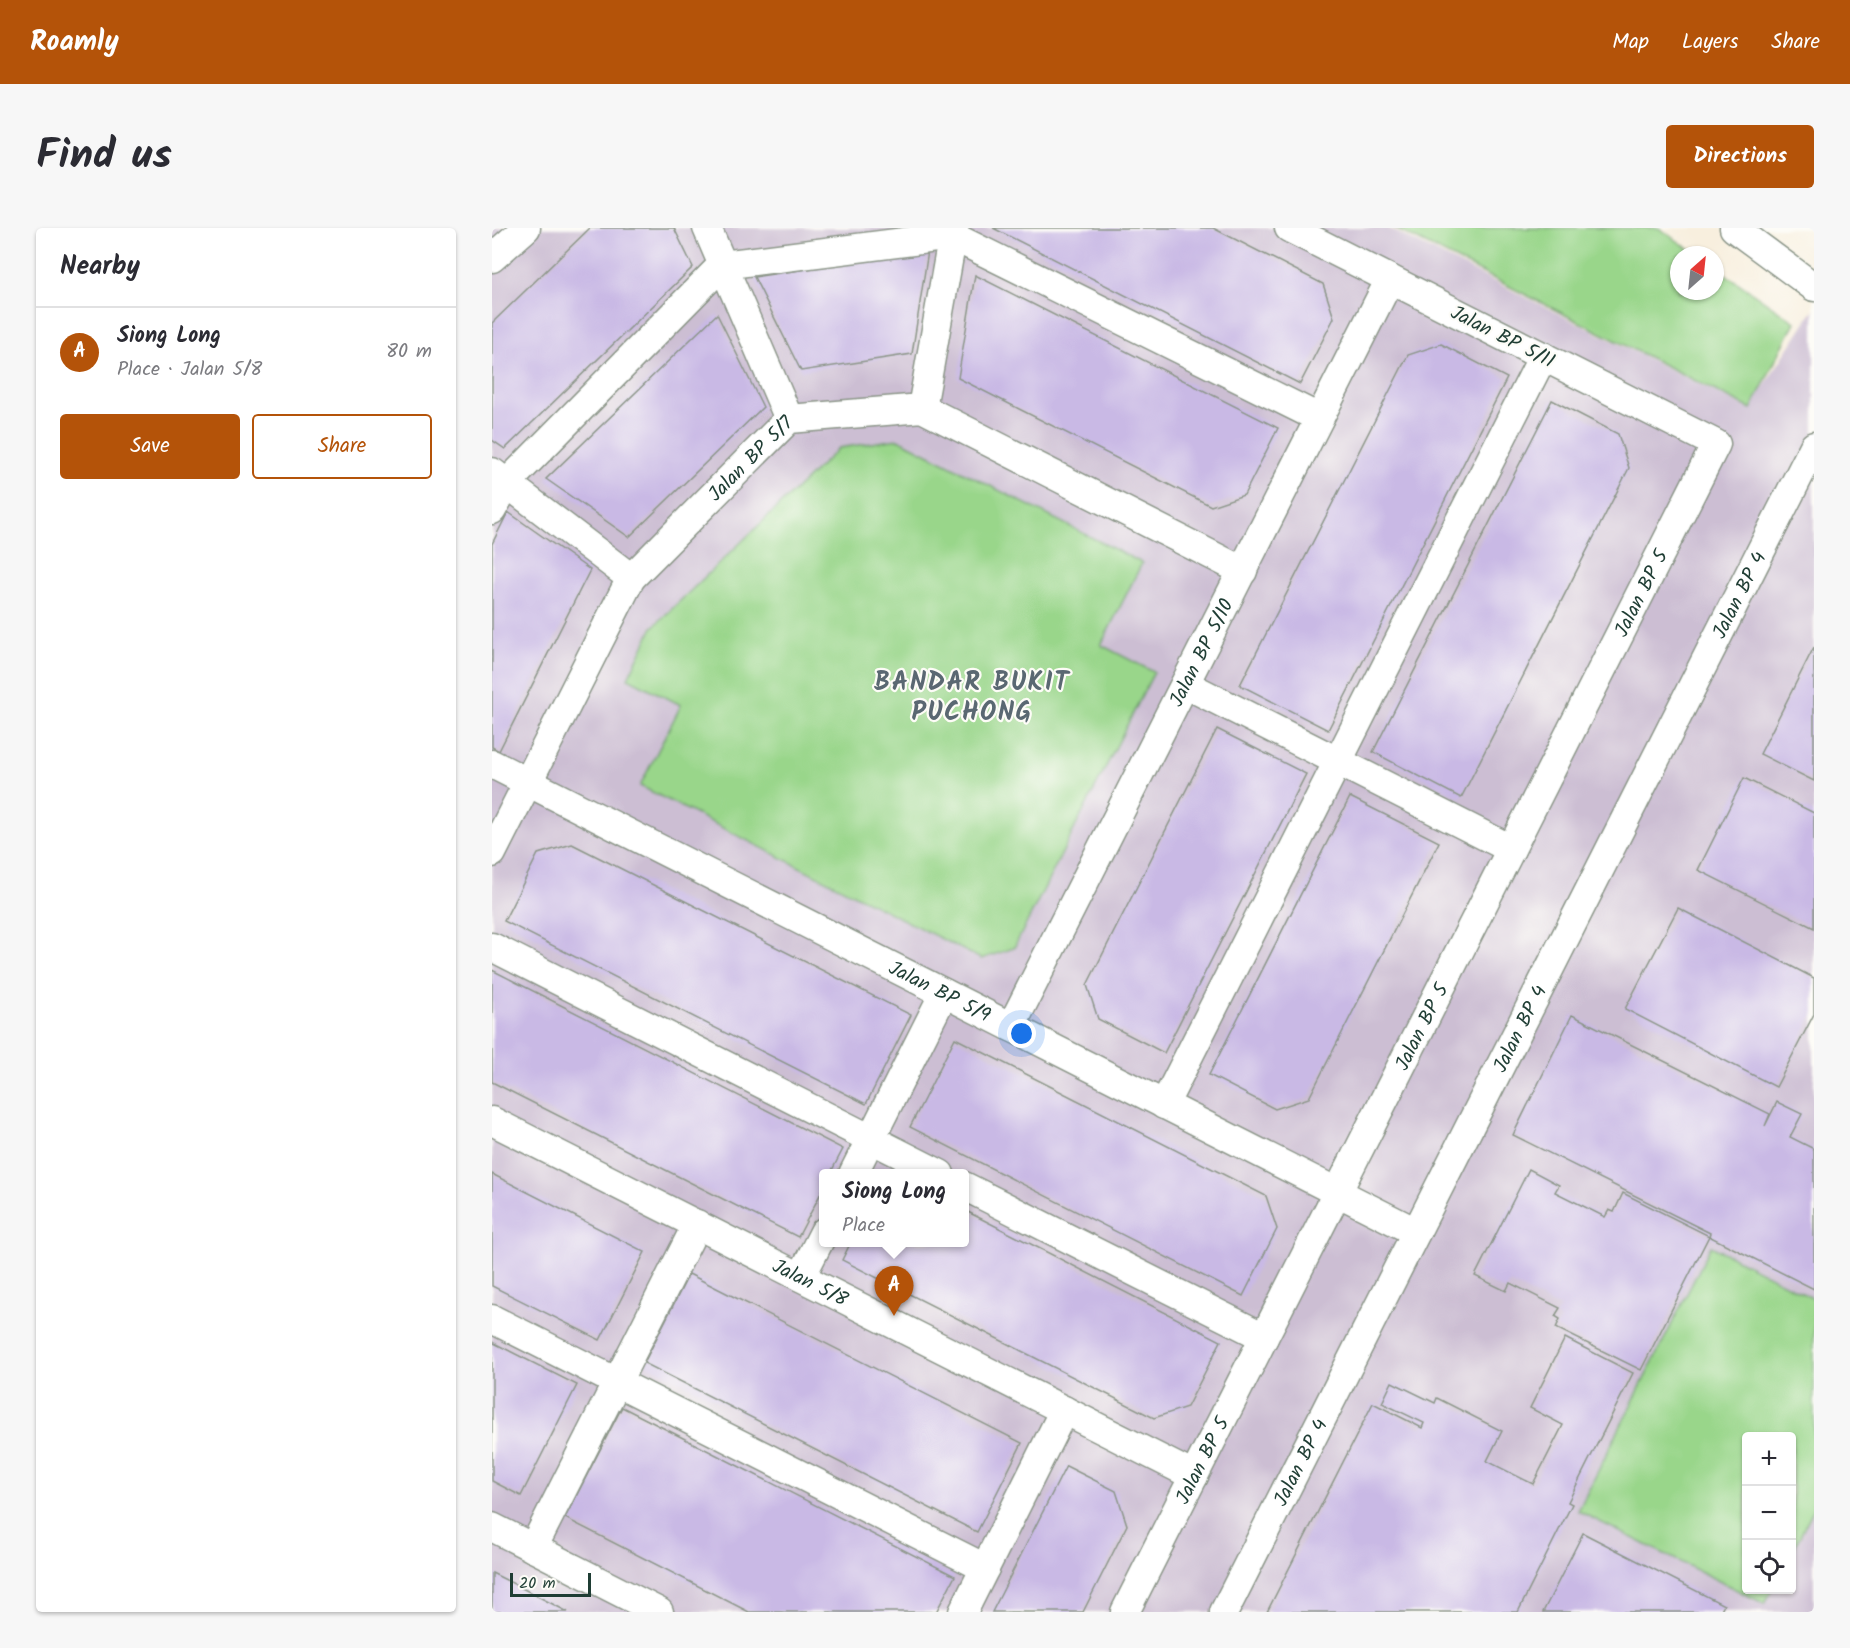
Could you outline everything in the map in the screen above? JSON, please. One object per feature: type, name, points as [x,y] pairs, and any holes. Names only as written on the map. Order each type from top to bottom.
[{"type":"street","points":[[492,258],[526,228]]},
{"type":"street","points":[[707,228],[789,419]]},
{"type":"street","name":"Jalan BP 5/11","points":[[1289,228],[1716,444]]},
{"type":"street","points":[[1734,228],[1814,287]]},
{"type":"street","points":[[953,232],[922,408],[1243,570]]},
{"type":"street","points":[[492,510],[500,477],[722,265],[953,232],[1319,418]]},
{"type":"street","name":"Jalan BP 5/10","points":[[1011,1027],[1390,279]]},
{"type":"street","points":[[1164,1105],[1543,356]]},
{"type":"street","name":"Jalan BP 5/7","points":[[492,853],[631,578],[789,419],[922,408]]},
{"type":"street","name":"Jalan BP 5","points":[[1125,1612],[1716,444]]},
{"type":"street","name":"Jalan BP 4","points":[[1224,1612],[1814,446]]},
{"type":"street","points":[[500,477],[631,578]]},
{"type":"street","points":[[1185,684],[1511,849]]},
{"type":"street","name":"Jalan BP 5/9","points":[[492,764],[1416,1232]]},
{"type":"street","points":[[492,947],[932,1169]]},
{"type":"street","points":[[855,1169],[944,993]]},
{"type":"street","name":"Jalan 5/8","points":[[492,1121],[1194,1476]]},
{"type":"street","points":[[969,1189],[1264,1337]]},
{"type":"street","points":[[532,1548],[697,1224]]},
{"type":"street","points":[[801,1277],[819,1242]]},
{"type":"street","points":[[492,1319],[985,1568]]},
{"type":"street","points":[[963,1612],[1064,1410]]},
{"type":"street","points":[[492,1527],[659,1612]]},
{"type":"shaded area","points":[[492,228],[1388,228],[1749,409],[1814,309],[1814,1612],[492,1612]]},
{"type":"green space","points":[[1394,228],[1659,228],[1685,246],[1670,246],[1670,300],[1724,300],[1724,273],[1795,322],[1751,409]]},
{"type":"green space","points":[[898,439],[1142,563],[1101,645],[1154,672],[1014,948],[981,959],[640,786],[681,705],[628,678],[653,627],[839,448]]},
{"type":"green space","points":[[1711,1246],[1814,1299],[1814,1508],[1796,1544],[1796,1432],[1742,1432],[1742,1593],[1578,1511]]},
{"type":"green space","points":[[1745,1594],[1770,1594],[1765,1604]]},
{"type":"building","points":[[590,228],[674,228],[693,267],[505,449],[492,440],[492,323]]},
{"type":"building","points":[[993,228],[1213,228],[1323,284],[1334,318],[1300,384]]},
{"type":"building","points":[[928,251],[912,354],[801,371],[754,277]]},
{"type":"building","points":[[975,275],[1278,428],[1244,495],[1211,506],[958,378]]},
{"type":"building","points":[[717,314],[763,407],[629,537],[546,479]]},
{"type":"building","points":[[1441,344],[1507,378],[1328,730],[1240,685],[1408,355]]},
{"type":"building","points":[[1552,400],[1618,434],[1629,468],[1461,798],[1373,752]]},
{"type":"building","points":[[508,512],[590,570],[499,751],[492,747],[492,544]]},
{"type":"building","points":[[1814,647],[1814,781],[1760,754]]},
{"type":"building","points":[[1217,729],[1306,774],[1164,1053],[1098,1019],[1087,985]]},
{"type":"building","points":[[1744,778],[1814,813],[1814,928],[1698,870]]},
{"type":"building","points":[[1350,797],[1439,842],[1309,1098],[1275,1109],[1209,1075]]},
{"type":"building","points":[[572,844],[911,1015],[866,1104],[504,921],[538,854]]},
{"type":"building","points":[[1678,908],[1814,978],[1814,1014],[1776,1087],[1625,1009]]},
{"type":"building","points":[[492,970],[843,1149],[833,1169],[819,1169],[819,1197],[798,1237],[492,1082]]},
{"type":"building","points":[[1572,1015],[1770,1114],[1765,1126],[1777,1102],[1802,1114],[1790,1137],[1814,1149],[1814,1289],[1709,1236],[1710,1233],[1513,1135]]},
{"type":"building","points":[[955,1038],[1266,1196],[1277,1229],[1243,1296],[910,1127]]},
{"type":"building","points":[[1529,1169],[1559,1185],[1555,1192],[1605,1217],[1609,1210],[1614,1212],[1623,1193],[1709,1236],[1641,1370],[1556,1328],[1560,1319],[1555,1316],[1560,1308],[1510,1283],[1506,1291],[1475,1276]]},
{"type":"building","points":[[492,1174],[645,1252],[600,1340],[492,1286]]},
{"type":"building","points":[[969,1213],[1221,1341],[1187,1407],[1154,1418],[842,1260],[848,1247],[969,1247]]},
{"type":"building","points":[[689,1274],[1022,1443],[977,1532],[644,1363]]},
{"type":"building","points":[[1565,1338],[1633,1373],[1568,1502],[1572,1504],[1518,1612],[1267,1612],[1373,1403],[1422,1428],[1424,1423],[1382,1403],[1392,1382],[1435,1403],[1437,1398],[1502,1431],[1487,1461],[1533,1484],[1563,1425],[1530,1408]]},
{"type":"building","points":[[492,1342],[577,1385],[521,1496],[492,1481]]},
{"type":"building","points":[[622,1407],[955,1576],[936,1612],[749,1612],[565,1518]]},
{"type":"building","points":[[1066,1466],[1116,1491],[1127,1525],[1083,1612],[992,1612]]},
{"type":"building","points":[[1583,1533],[1724,1605],[1720,1612],[1543,1612]]},
{"type":"building","points":[[492,1573],[516,1585],[568,1612],[492,1612]]},
{"type":"place","name":"Siong Long","points":[[894,1316]]},
{"type":"district","name":"BANDAR BUKIT PUCHONG","points":[[972,696]]}]
